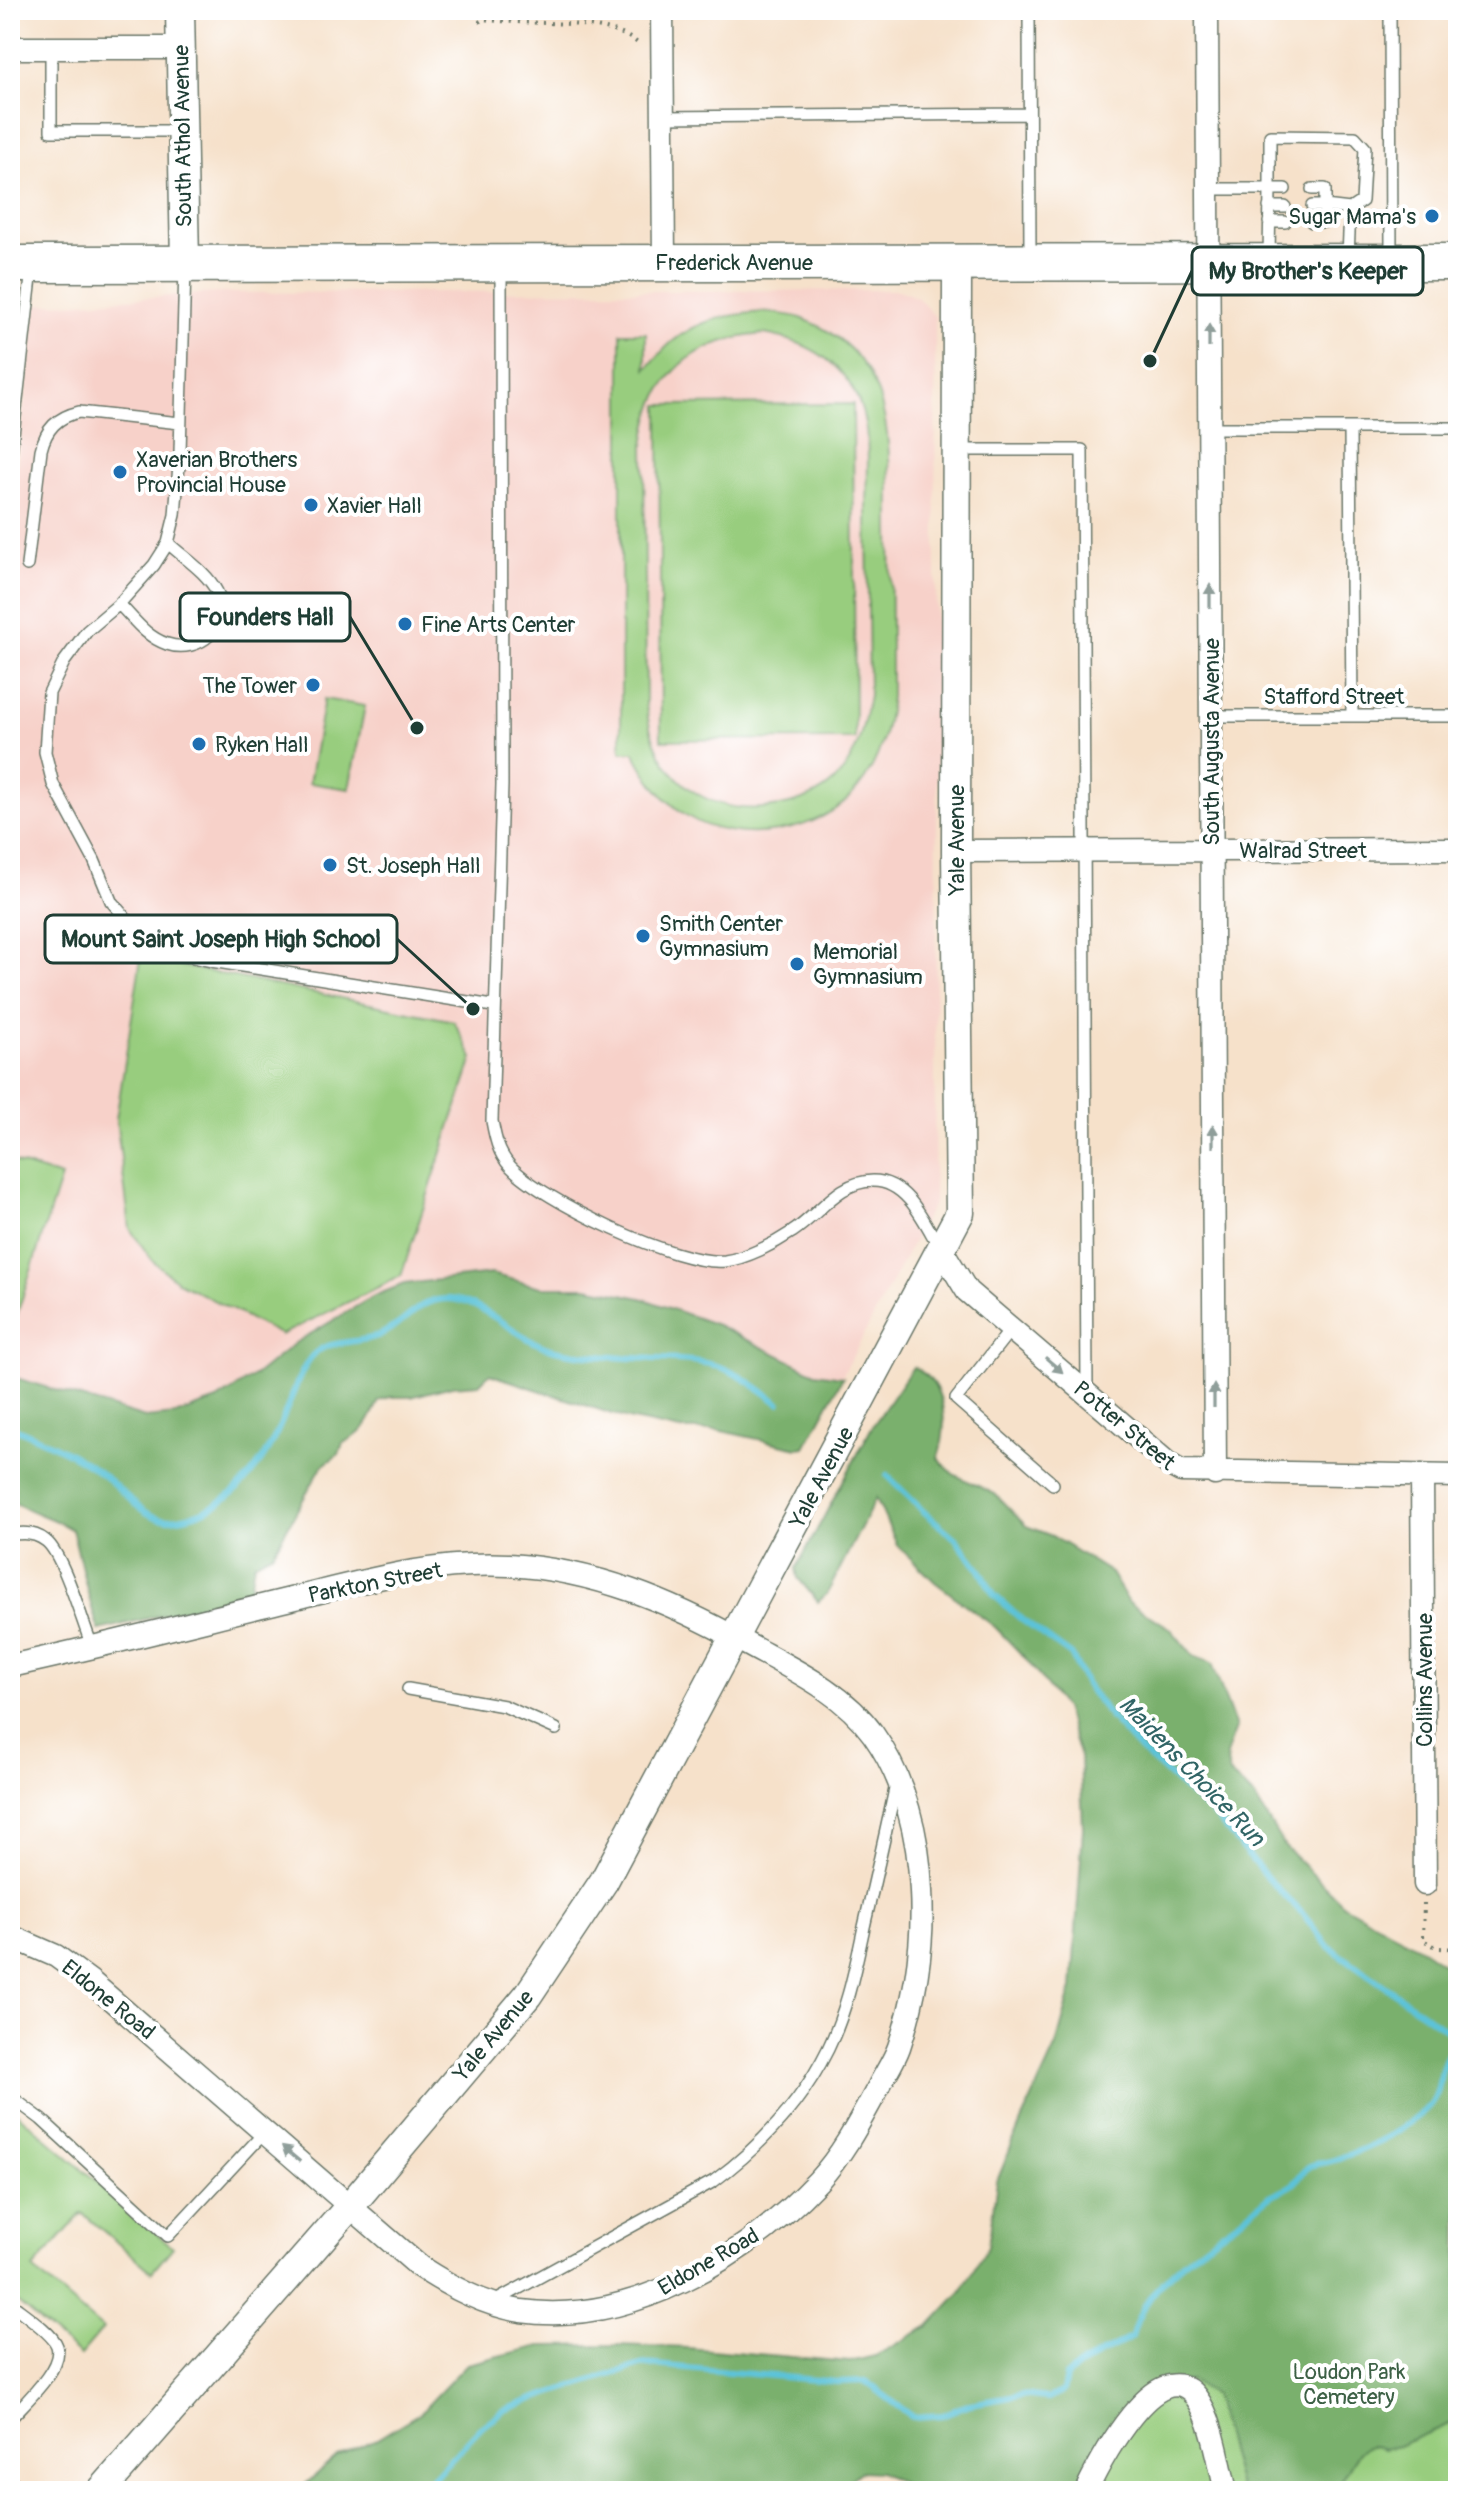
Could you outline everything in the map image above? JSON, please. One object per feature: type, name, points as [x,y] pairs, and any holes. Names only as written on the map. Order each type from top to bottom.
[{"type":"main road","name":"Frederick Avenue","points":[[21,264],[1458,262]]},
{"type":"street","name":"South Athol Avenue","points":[[180,10],[185,262]]},
{"type":"street","points":[[662,10],[664,262]]},
{"type":"street","name":"South Augusta Avenue","points":[[1207,10],[1215,1474]]},
{"type":"street","points":[[10,48],[181,48]]},
{"type":"street","name":"Yale Avenue","points":[[101,2491],[351,2205],[528,1995],[604,1881],[960,1213],[956,851],[957,261]]},
{"type":"street","name":"Walrad Street","points":[[956,851],[1458,849]]},
{"type":"street","name":"Potter Street","points":[[942,1250],[967,1291],[1170,1465],[1181,1471],[1458,1476]]},
{"type":"street","name":"Collins Avenue","points":[[1422,1475],[1425,1884]]},
{"type":"street","name":"Parkton Street","points":[[10,1666],[386,1576],[463,1565],[550,1569],[599,1579],[657,1599],[734,1637]]},
{"type":"street","name":"Eldone Road","points":[[10,1936],[56,1956],[90,1981],[420,2267],[455,2290],[520,2310],[555,2313],[603,2308],[652,2294],[739,2247],[782,2215],[820,2179],[853,2135],[898,2050],[918,1969],[922,1938],[920,1861],[911,1816],[897,1780],[874,1736],[850,1708],[815,1682],[734,1637]]},
{"type":"street","points":[[1086,2491],[1101,2459],[1131,2415],[1155,2393],[1169,2387],[1184,2388],[1195,2395],[1205,2412],[1226,2491]]},
{"type":"street","points":[[10,2487],[15,2491]]},
{"type":"lane","points":[[1029,10],[1030,262]]},
{"type":"lane","points":[[1390,10],[1391,262]]},
{"type":"lane","points":[[51,48],[51,131],[182,131]]},
{"type":"lane","points":[[663,117],[1029,114]]},
{"type":"lane","points":[[1269,262],[1270,136],[1355,137],[1365,148],[1362,201],[1350,209],[1319,206]]},
{"type":"lane","points":[[1208,189],[1285,189]]},
{"type":"lane","points":[[1312,189],[1325,189],[1319,206],[1324,222],[1312,222]]},
{"type":"lane","points":[[1269,207],[1285,207]]},
{"type":"lane","points":[[1348,262],[1350,209]]},
{"type":"lane","points":[[1269,222],[1285,222]]},
{"type":"lane","points":[[185,262],[175,515],[168,543],[154,565],[119,604],[87,631],[64,662],[49,693],[45,752],[53,784],[94,860],[111,901],[134,928],[170,952],[493,1006]]},
{"type":"lane","points":[[501,262],[502,785],[493,1006],[492,1121],[496,1144],[508,1165],[533,1186],[614,1230],[688,1256],[724,1261],[754,1252],[794,1231],[836,1194],[860,1182],[876,1181],[895,1186],[915,1206],[942,1250]]},
{"type":"lane","points":[[10,461],[21,264]]},
{"type":"lane","points":[[27,565],[41,450],[52,425],[65,415],[79,412],[180,423]]},
{"type":"lane","points":[[1209,428],[1458,428]]},
{"type":"lane","points":[[1350,428],[1352,716]]},
{"type":"lane","points":[[957,450],[1082,450],[1087,1394]]},
{"type":"lane","points":[[119,604],[151,638],[170,646],[188,647],[205,640],[217,626],[221,608],[217,593],[207,578],[168,543]]},
{"type":"lane","name":"Stafford Street","points":[[1211,716],[1458,716]]},
{"type":"lane","points":[[1011,1329],[956,1399],[1053,1484]]},
{"type":"lane","points":[[10,1535],[22,1532],[36,1534],[49,1542],[92,1646]]},
{"type":"lane","points":[[408,1689],[504,1706],[556,1729]]},
{"type":"lane","points":[[491,2303],[714,2181],[751,2151],[792,2105],[828,2050],[849,1998],[897,1780]]},
{"type":"lane","points":[[10,2096],[41,2119],[168,2236],[265,2132]]},
{"type":"lane","points":[[10,2303],[49,2335],[57,2346],[56,2360],[50,2374],[10,2419]]},
{"type":"path","points":[[479,22],[484,19],[502,23],[556,23],[603,28],[631,37],[645,51]]},
{"type":"path","points":[[1425,1884],[1423,1940],[1438,1948],[1458,1949]]},
{"type":"shaded area","points":[[899,290],[918,298],[935,317],[937,816],[934,1202],[821,1416],[488,1284],[167,1439],[10,1390],[10,527],[36,305],[217,293]]},
{"type":"green space","points":[[765,312],[801,318],[833,334],[856,355],[872,379],[882,406],[889,467],[891,697],[885,733],[872,767],[843,804],[802,825],[754,833],[731,832],[689,817],[671,804],[657,788],[634,752],[621,752],[621,333],[646,333],[646,369],[669,344],[694,327],[728,316]],"holes":[[[764,334],[808,348],[832,364],[852,387],[863,415],[868,456],[869,695],[856,748],[833,782],[820,792],[796,802],[754,808],[729,806],[689,788],[660,753],[651,731],[646,705],[644,446],[656,399],[680,365],[716,344]]]},
{"type":"green space","points":[[853,404],[855,739],[661,740],[659,405]]},
{"type":"green space","points":[[324,699],[365,706],[349,789],[309,783]]},
{"type":"green space","points":[[141,958],[454,1021],[473,1058],[401,1276],[281,1335],[178,1282],[152,1260],[130,1229],[116,1119]]},
{"type":"green space","points":[[10,1161],[61,1177],[10,1336]]},
{"type":"green space","points":[[491,1274],[541,1287],[587,1287],[641,1298],[717,1325],[815,1373],[843,1377],[805,1447],[798,1448],[717,1430],[680,1430],[628,1419],[489,1374],[479,1384],[452,1386],[411,1397],[390,1397],[379,1401],[361,1431],[343,1443],[339,1454],[322,1466],[273,1553],[254,1563],[250,1589],[246,1595],[99,1630],[72,1530],[10,1500],[10,1376],[145,1418],[175,1415],[217,1400],[257,1374],[295,1343],[374,1296],[404,1284]]},
{"type":"green space","points":[[913,1367],[925,1374],[939,1394],[944,1419],[938,1458],[953,1474],[995,1494],[1026,1526],[1052,1536],[1111,1573],[1129,1603],[1170,1628],[1193,1656],[1212,1663],[1236,1728],[1226,1755],[1229,1773],[1255,1798],[1284,1846],[1344,1905],[1423,1950],[1458,1974],[1458,2420],[1398,2446],[1365,2448],[1336,2486],[1322,2492],[1240,2491],[1214,2395],[1191,2381],[1171,2381],[1078,2491],[917,2491],[880,2472],[860,2471],[836,2491],[298,2491],[337,2456],[377,2439],[421,2412],[467,2364],[540,2346],[688,2348],[850,2362],[875,2356],[929,2326],[961,2292],[988,2246],[997,2181],[1056,2046],[1072,1988],[1083,1828],[1080,1757],[1064,1708],[1025,1658],[995,1627],[935,1582],[897,1545],[876,1498],[827,1594],[818,1602],[798,1578],[796,1569],[872,1427]]},
{"type":"green space","name":"Loudon Park Cemetery","points":[[1458,2063],[1458,2491],[1074,2491]]},
{"type":"green space","points":[[10,2107],[173,2247],[152,2272],[82,2213],[33,2269],[103,2329],[80,2356],[10,2296]]},
{"type":"waterway","name":"Maidens Choice Run","points":[[10,1426],[87,1464],[152,1516],[169,1519],[191,1515],[228,1497],[256,1467],[278,1431],[297,1383],[312,1356],[333,1344],[378,1336],[398,1325],[421,1306],[447,1299],[474,1306],[528,1339],[555,1350],[715,1365],[745,1380],[779,1403]]},
{"type":"waterway","name":"Maidens Choice Run","points":[[887,1475],[956,1539],[980,1570],[994,1595],[1022,1620],[1072,1656],[1086,1685],[1111,1718],[1141,1751],[1213,1814],[1328,1946],[1458,2038]]},
{"type":"waterway","points":[[421,2491],[479,2429],[503,2411],[644,2364],[837,2382],[865,2381],[913,2417],[942,2415],[970,2404],[1022,2395],[1048,2398],[1063,2391],[1066,2376],[1082,2364],[1132,2337],[1138,2319],[1159,2286],[1205,2245],[1270,2196],[1292,2185],[1308,2167],[1373,2144],[1418,2116],[1433,2101],[1446,2059],[1458,2045]]},
{"type":"place","name":"Sugar Mama's","points":[[1432,216]]},
{"type":"place","name":"My Brother's Keeper","points":[[1150,361]]},
{"type":"place","name":"Xaverian Brothers Provincial House","points":[[120,472]]},
{"type":"place","name":"Xavier Hall","points":[[311,505]]},
{"type":"place","name":"Fine Arts Center","points":[[405,624]]},
{"type":"place","name":"The Tower","points":[[313,685]]},
{"type":"place","name":"Founders Hall","points":[[417,728]]},
{"type":"place","name":"Ryken Hall","points":[[199,744]]},
{"type":"place","name":"St. Joseph Hall","points":[[330,865]]},
{"type":"place","name":"Smith Center Gymnasium","points":[[643,936]]},
{"type":"place","name":"Memorial Gymnasium","points":[[797,964]]},
{"type":"place","name":"Mount Saint Joseph High School","points":[[473,1009]]}]
